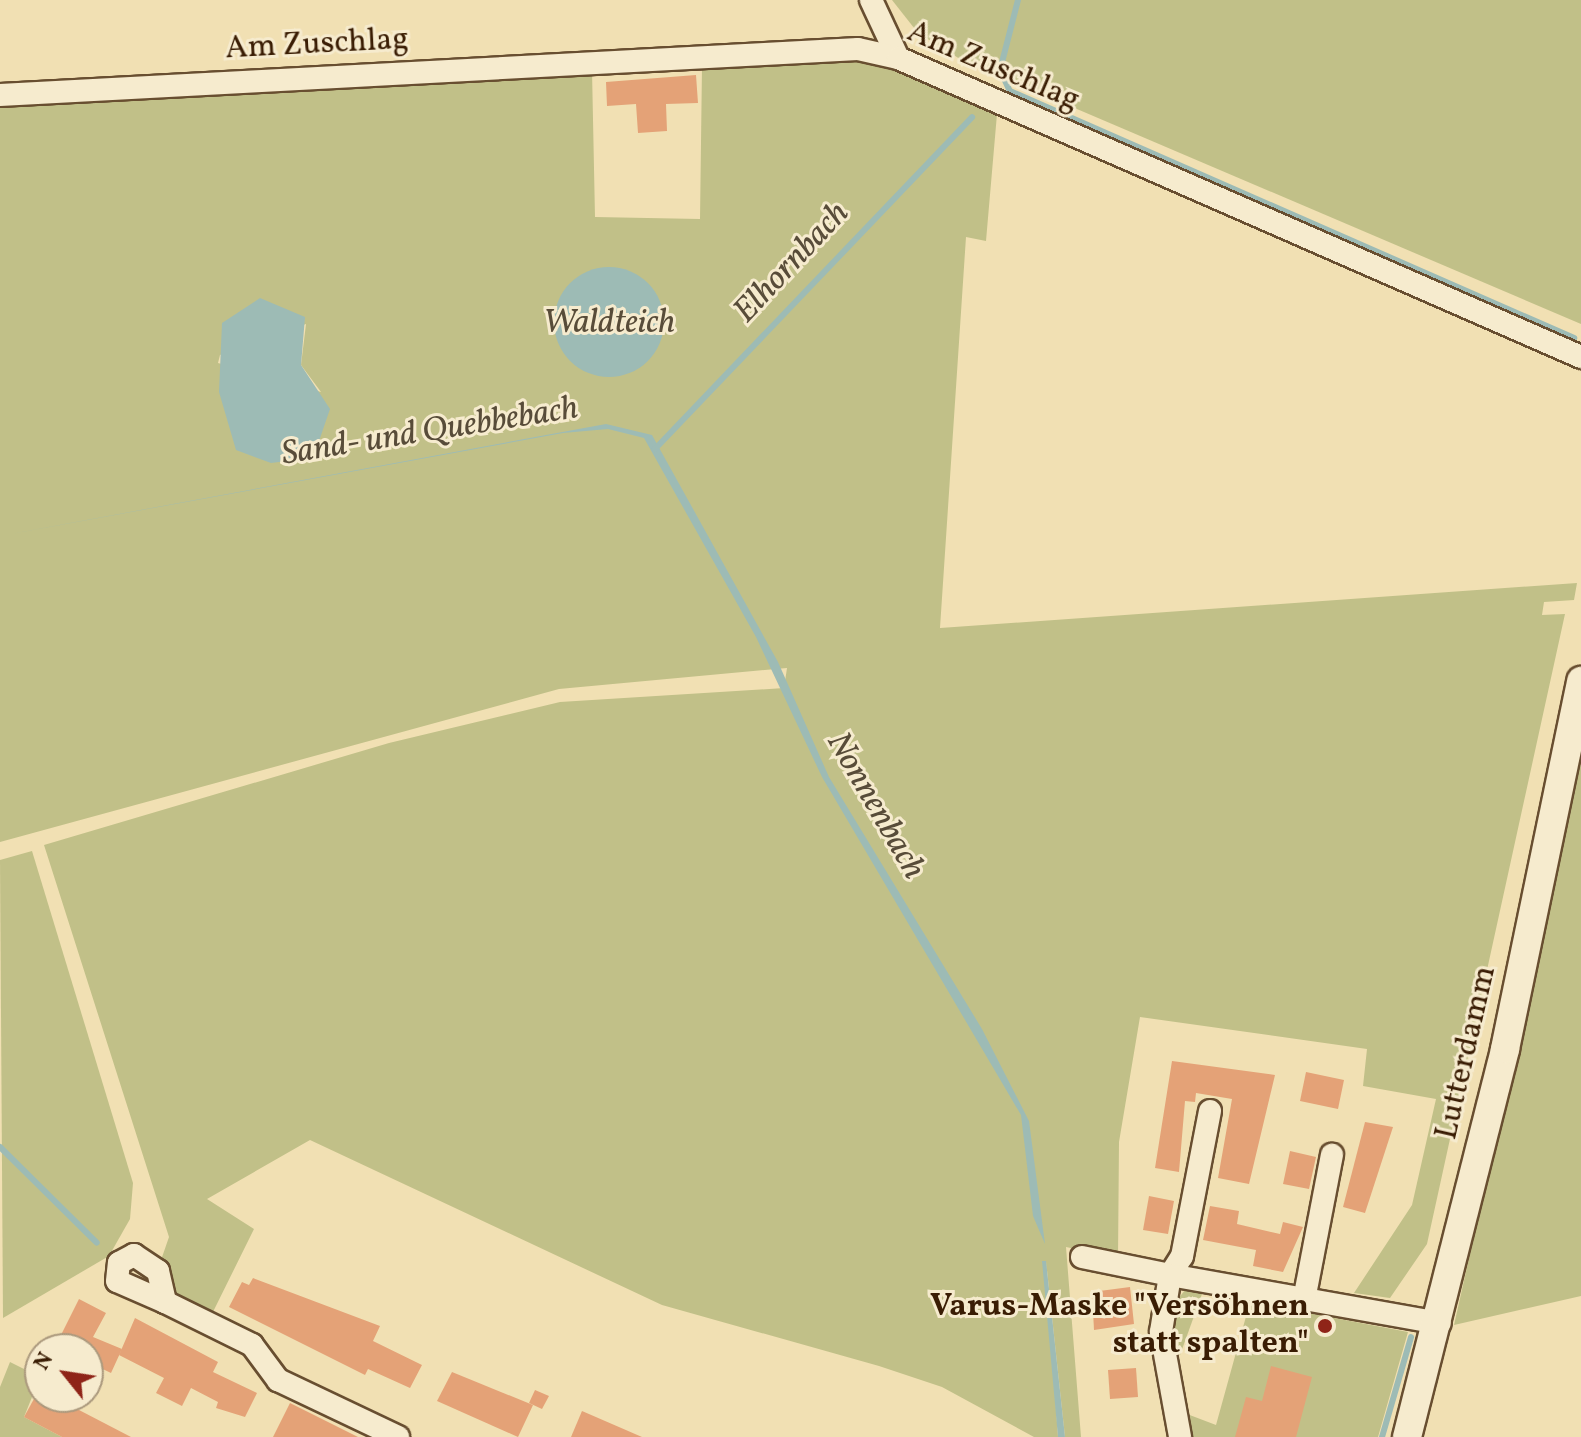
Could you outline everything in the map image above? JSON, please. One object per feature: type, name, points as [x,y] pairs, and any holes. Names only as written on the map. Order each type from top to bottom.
[{"type":"street","points":[[871,0],[898,58]]},
{"type":"street","name":"Am Zuschlag","points":[[0,95],[816,49],[898,58],[1581,357]]},
{"type":"street","name":"Lutterdamm","points":[[1407,1437],[1440,1323],[1574,752],[1581,681]]},
{"type":"street","points":[[1180,1437],[1161,1332],[1170,1275],[1182,1256],[1210,1111]]},
{"type":"street","points":[[1304,1300],[1332,1155]]},
{"type":"street","points":[[1082,1257],[1440,1323]]},
{"type":"street","points":[[165,1302],[252,1345],[278,1380],[398,1437]]},
{"type":"shaded area","points":[[892,0],[1581,0],[1581,324],[960,59],[918,33]]},
{"type":"shaded area","points":[[843,56],[898,66],[997,114],[986,241],[966,237],[940,628],[1577,583],[1574,600],[1544,602],[1542,615],[1565,614],[1427,1244],[1390,1298],[1354,1293],[1412,1205],[1436,1099],[1363,1086],[1367,1049],[1140,1017],[1119,1142],[1118,1258],[1066,1247],[1081,1437],[1065,1437],[1046,1261],[1058,1437],[1034,1437],[942,1387],[879,1366],[662,1305],[310,1140],[207,1199],[254,1229],[209,1320],[174,1303],[160,1263],[169,1237],[44,845],[389,743],[560,702],[784,688],[787,668],[559,689],[0,842],[0,107],[592,70],[595,217],[700,219],[702,66]],"holes":[[[306,324],[301,365],[321,392],[218,363],[220,355]]]},
{"type":"shaded area","points":[[1581,762],[1581,1296],[1454,1325]]},
{"type":"shaded area","points":[[32,851],[133,1183],[130,1219],[109,1256],[3,1318],[0,860]]},
{"type":"shaded area","points":[[1186,1289],[1202,1294],[1180,1355],[1173,1346],[1172,1306]]},
{"type":"shaded area","points":[[1250,1302],[1408,1332],[1378,1437],[1188,1437],[1187,1414],[1216,1425]]},
{"type":"shaded area","points":[[10,1362],[24,1369],[24,1417],[62,1437],[0,1437],[0,1387]]},
{"type":"water","name":"Waldteich","points":[[609,267],[630,271],[648,283],[660,301],[664,322],[660,343],[648,361],[630,373],[609,377],[588,373],[570,361],[558,343],[554,322],[558,301],[570,283],[588,271]]},
{"type":"water","points":[[260,298],[305,317],[301,365],[330,409],[318,444],[295,460],[271,463],[236,450],[219,392],[222,323]]},
{"type":"water","points":[[606,424],[652,435],[778,662],[829,777],[982,1029],[1029,1121],[1045,1244],[1033,1216],[1021,1115],[822,777],[756,637],[644,438],[608,429],[563,433],[0,536]]},
{"type":"water","points":[[1042,1261],[1046,1261],[1065,1437],[1058,1437]]},
{"type":"building","points":[[696,75],[698,103],[666,104],[667,131],[638,133],[636,104],[607,106],[606,82]]},
{"type":"building","points":[[1172,1061],[1275,1075],[1249,1184],[1218,1178],[1232,1099],[1196,1093],[1195,1102],[1185,1101],[1179,1172],[1155,1168]]},
{"type":"building","points":[[1306,1072],[1344,1080],[1338,1109],[1300,1101]]},
{"type":"building","points":[[1365,1122],[1393,1127],[1365,1213],[1343,1207]]},
{"type":"building","points":[[1290,1151],[1316,1157],[1309,1189],[1283,1184]]},
{"type":"building","points":[[1149,1196],[1174,1201],[1168,1234],[1143,1230]]},
{"type":"building","points":[[1210,1206],[1239,1211],[1237,1224],[1280,1234],[1283,1222],[1303,1227],[1283,1272],[1253,1266],[1256,1250],[1203,1240]]},
{"type":"building","points":[[253,1278],[380,1326],[373,1341],[422,1365],[410,1388],[368,1369],[365,1375],[229,1307],[242,1282],[249,1285]]},
{"type":"building","points":[[1130,1287],[1134,1324],[1094,1330],[1092,1292]]},
{"type":"building","points":[[79,1299],[106,1313],[95,1333],[62,1333]]},
{"type":"building","points":[[135,1318],[218,1362],[213,1372],[257,1393],[245,1417],[216,1408],[218,1402],[191,1388],[182,1406],[156,1393],[164,1378],[119,1355]]},
{"type":"building","points":[[104,1342],[122,1349],[111,1373],[104,1370]]},
{"type":"building","points":[[1271,1366],[1312,1377],[1296,1437],[1235,1437],[1246,1397],[1262,1401]]},
{"type":"building","points":[[1136,1368],[1138,1397],[1110,1399],[1108,1370]]},
{"type":"building","points":[[452,1372],[533,1405],[518,1437],[437,1401]]},
{"type":"building","points":[[535,1390],[549,1396],[542,1409],[529,1403]]},
{"type":"building","points":[[290,1403],[358,1437],[273,1437]]},
{"type":"building","points":[[582,1411],[642,1437],[571,1437]]},
{"type":"building","points":[[26,1413],[85,1413],[131,1437],[62,1437],[24,1417]]},
{"type":"waterway","points":[[1018,0],[1000,70],[1010,91],[1574,338]]},
{"type":"waterway","name":"Elhornbach","points":[[655,449],[972,117]]},
{"type":"waterway","points":[[0,1147],[97,1243]]},
{"type":"waterway","points":[[1382,1437],[1411,1337]]},
{"type":"place","name":"Varus-Maske \"Versöhnen statt spalten\"","points":[[1325,1326]]},
{"type":"water label","name":"Sand- und Quebbebach","points":[[430,432]]},
{"type":"water label","name":"Nonnenbach","points":[[875,806]]}]
